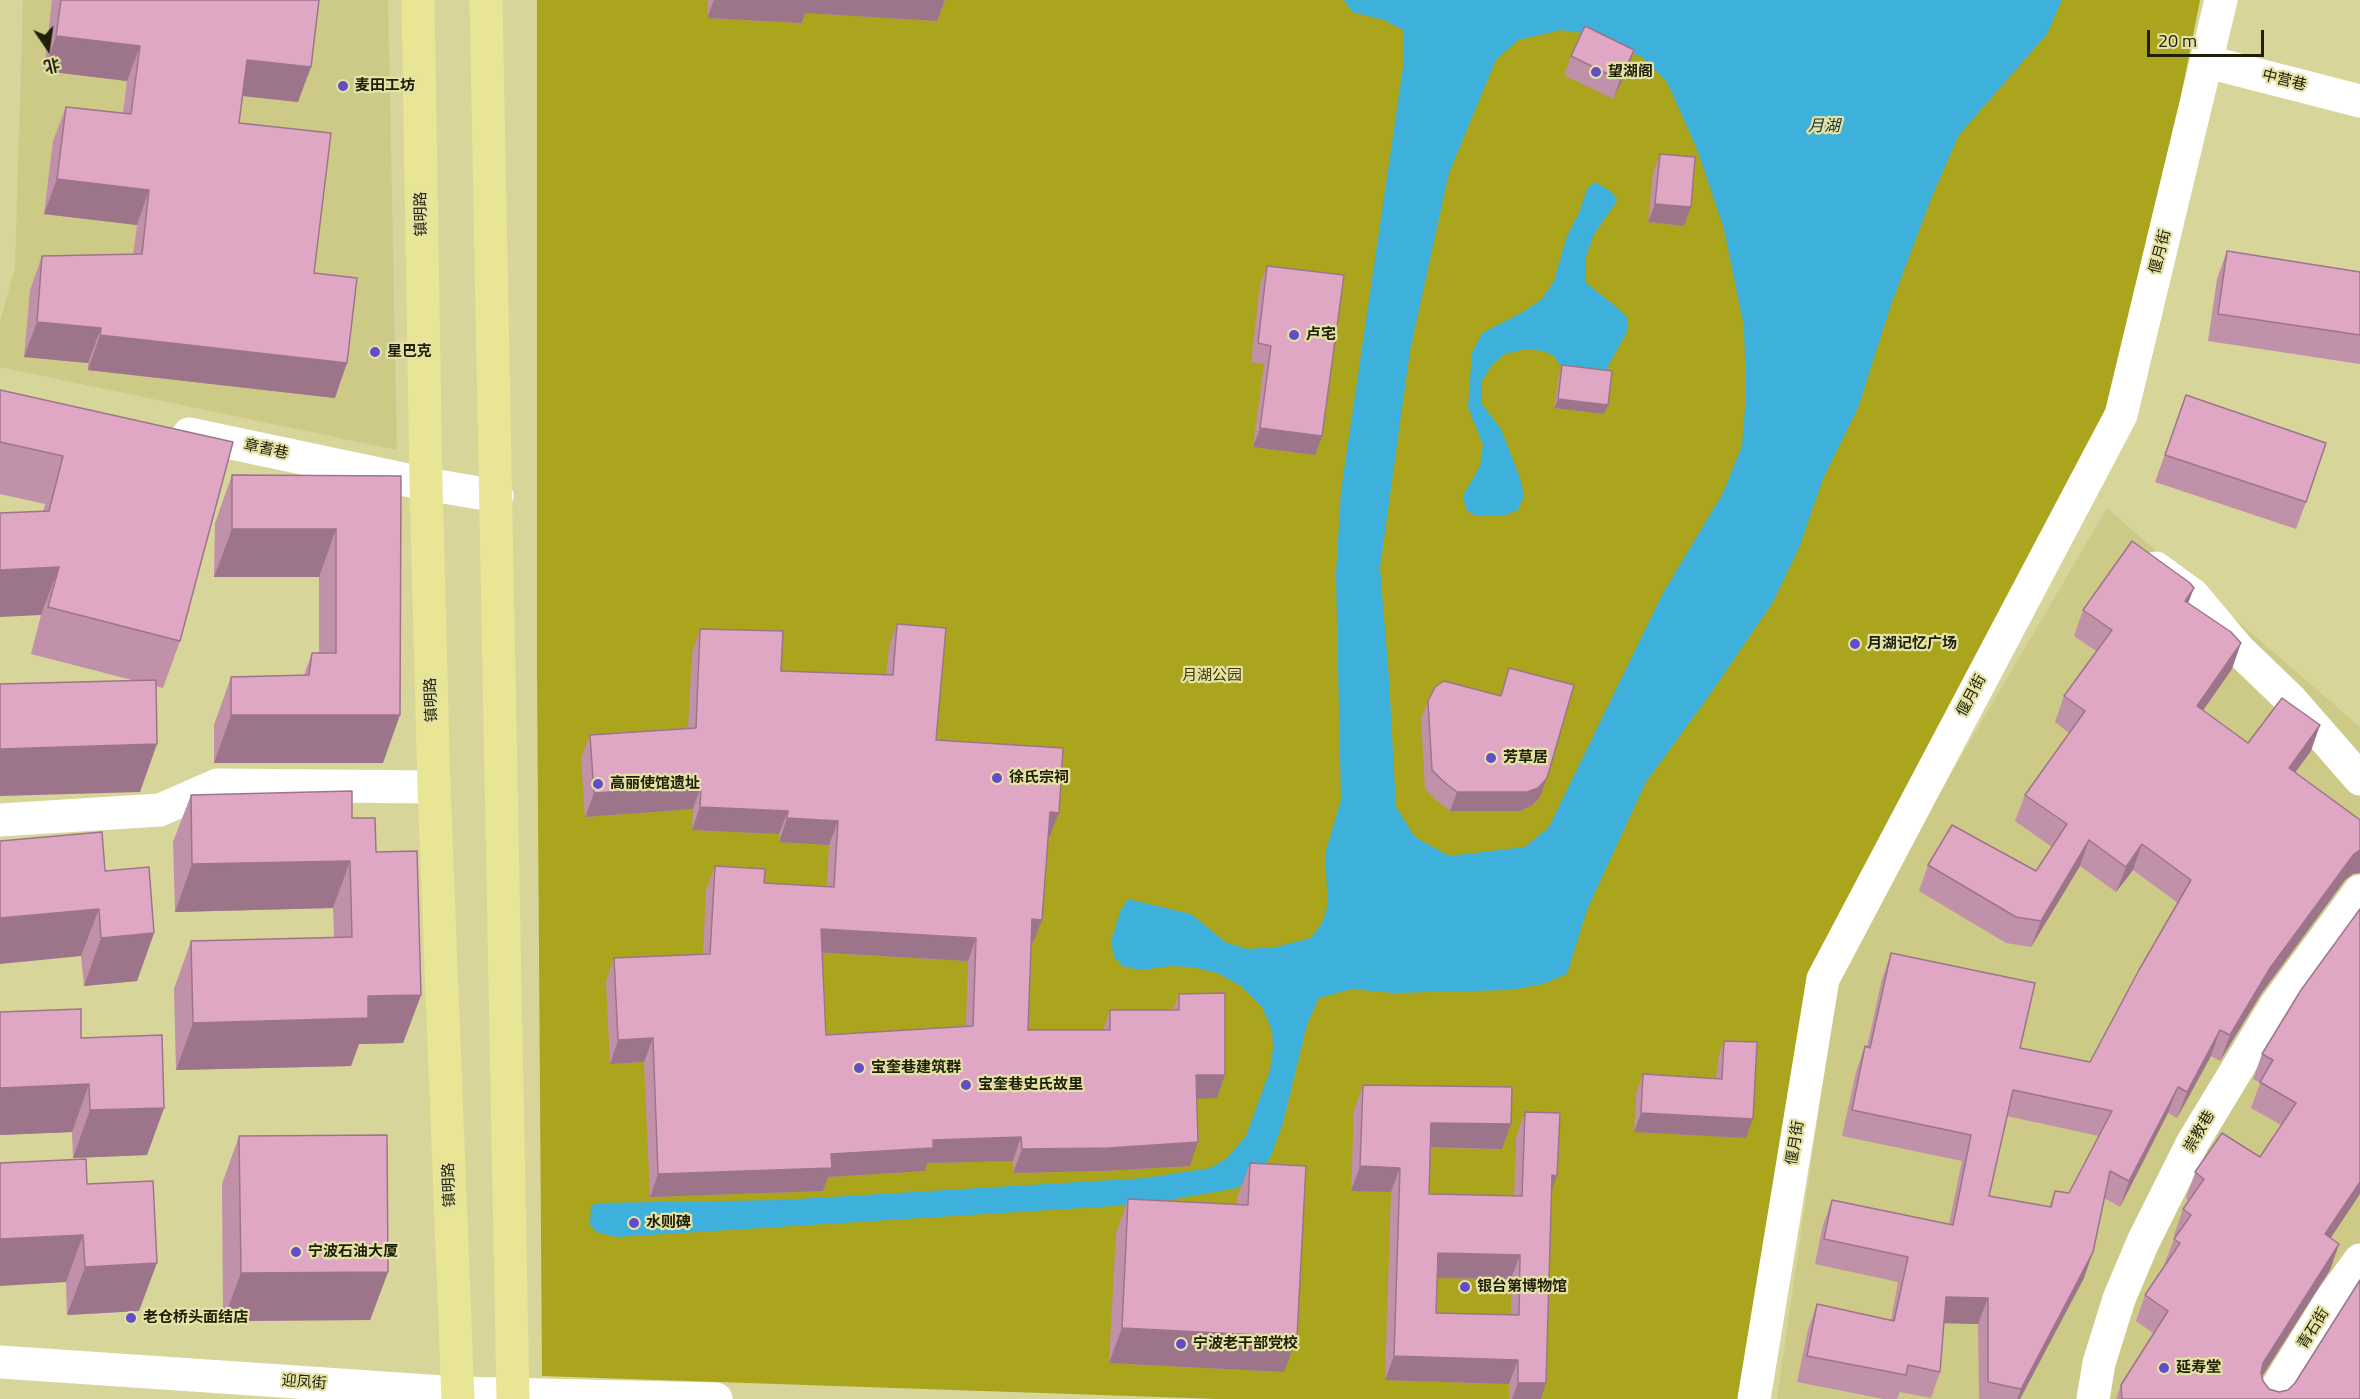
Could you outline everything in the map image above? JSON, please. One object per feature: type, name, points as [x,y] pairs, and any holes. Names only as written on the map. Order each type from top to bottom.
[{"type":"main road","name":"镇明路","points":[[418,0],[426,484],[434,787],[458,1396]]},
{"type":"main road","points":[[486,0],[513,1396]]},
{"type":"street","name":"偃月街","points":[[1754,1399],[1823,979],[2121,415],[2208,62],[2221,0]]},
{"type":"street","name":"中营巷","points":[[2208,62],[2360,101]]},
{"type":"street","name":"章耆巷","points":[[161,428],[426,484],[497,496]]},
{"type":"street","points":[[2135,553],[2193,595],[2240,651],[2292,701],[2360,779]]},
{"type":"street","points":[[0,820],[159,810],[217,785],[434,787]]},
{"type":"street","name":"崇教巷","points":[[2093,1399],[2099,1363],[2119,1299],[2143,1242],[2193,1142],[2276,1005],[2360,891]]},
{"type":"street","name":"青石街","points":[[2270,1399],[2331,1300],[2360,1260]]},
{"type":"street","name":"迎凤街","points":[[0,1362],[458,1396],[716,1399]]},
{"type":"shaded area","points":[[23,0],[388,0],[397,450],[0,367],[0,322],[15,268]]},
{"type":"shaded area","points":[[2107,508],[2360,727],[2360,1399],[1777,1399],[1840,963]]},
{"type":"green space","name":"月湖公园","points":[[537,0],[2200,0],[2141,298],[2109,413],[1817,976],[1739,1399],[1218,1399],[542,1376],[537,669]]},
{"type":"water","name":"月湖","points":[[1344,0],[2062,0],[2047,34],[1959,135],[1933,194],[1891,305],[1858,408],[1823,479],[1799,548],[1773,602],[1709,696],[1646,782],[1587,910],[1567,974],[1543,984],[1510,990],[1393,993],[1352,989],[1319,998],[1307,1025],[1283,1123],[1271,1156],[1259,1173],[1237,1188],[1146,1204],[617,1237],[596,1232],[590,1225],[591,1206],[598,1203],[781,1200],[1145,1178],[1210,1168],[1226,1159],[1246,1136],[1270,1070],[1273,1048],[1272,1030],[1262,1007],[1241,986],[1217,973],[1193,967],[1171,966],[1140,970],[1122,966],[1114,957],[1111,941],[1121,910],[1128,899],[1191,914],[1225,942],[1247,949],[1276,947],[1311,938],[1322,923],[1328,905],[1325,854],[1341,800],[1336,574],[1341,491],[1404,61],[1403,30],[1384,20],[1352,12]],"holes":[[[1561,30],[1596,35],[1643,58],[1667,82],[1697,149],[1724,229],[1744,327],[1746,396],[1742,446],[1723,493],[1663,593],[1549,827],[1525,847],[1449,856],[1415,837],[1396,807],[1380,568],[1410,351],[1449,173],[1496,60],[1518,40]]]},
{"type":"water","points":[[1595,182],[1612,192],[1617,201],[1594,234],[1586,257],[1585,282],[1620,310],[1628,319],[1628,330],[1605,372],[1567,375],[1554,356],[1543,351],[1526,349],[1504,354],[1491,366],[1481,383],[1481,403],[1501,429],[1520,478],[1524,496],[1518,510],[1505,515],[1475,516],[1466,509],[1463,496],[1480,466],[1483,445],[1468,407],[1472,353],[1482,333],[1523,312],[1542,299],[1554,281],[1567,236],[1579,213],[1587,189]]},
{"type":"building","points":[[61,0],[319,0],[311,67],[247,60],[239,123],[331,133],[314,273],[357,278],[347,363],[100,335],[101,328],[37,322],[42,256],[142,254],[149,190],[57,179],[66,107],[131,114],[140,46],[56,36]]},
{"type":"building","points":[[1585,26],[1634,50],[1620,80],[1571,56]]},
{"type":"building","points":[[1660,154],[1695,157],[1691,207],[1655,204]]},
{"type":"building","points":[[2227,251],[2360,272],[2360,335],[2218,314]]},
{"type":"building","points":[[1267,266],[1344,275],[1322,436],[1260,428],[1271,346],[1258,343]]},
{"type":"building","points":[[1562,365],[1612,371],[1608,405],[1558,399]]},
{"type":"building","points":[[0,390],[233,442],[180,641],[48,607],[59,567],[0,570],[0,513],[49,511],[63,456],[0,442]]},
{"type":"building","points":[[2186,395],[2326,443],[2306,502],[2165,455]]},
{"type":"building","points":[[232,475],[401,476],[400,715],[231,715],[231,677],[309,675],[312,653],[336,653],[336,529],[232,529]]},
{"type":"building","points":[[2132,541],[2190,583],[2194,588],[2185,601],[2231,632],[2241,643],[2197,706],[2248,743],[2282,698],[2320,725],[2289,768],[2360,820],[2360,850],[2354,854],[2270,968],[2230,1035],[2220,1030],[2187,1092],[2178,1087],[2129,1181],[2110,1171],[2093,1252],[2021,1389],[1988,1382],[1988,1298],[1946,1297],[1940,1372],[1908,1365],[1906,1375],[1807,1356],[1817,1304],[1894,1321],[1908,1257],[1824,1239],[1832,1200],[1953,1225],[1971,1135],[1852,1110],[1865,1046],[1870,1048],[1891,953],[2035,983],[2020,1048],[2090,1062],[2191,880],[2142,844],[2126,867],[2089,840],[2041,921],[2016,917],[1928,865],[1952,825],[2036,871],[2067,824],[2025,795],[2085,711],[2064,696],[2112,630],[2083,610]],"holes":[[[2013,1090],[2112,1111],[2069,1193],[2055,1191],[2051,1207],[1989,1196]]]},
{"type":"building","points":[[897,624],[946,628],[936,740],[1063,748],[1059,813],[1050,812],[1042,920],[1032,919],[1028,1030],[1110,1030],[1110,1010],[1179,1010],[1179,994],[1225,993],[1225,1075],[1196,1075],[1198,1142],[1109,1148],[1022,1149],[1021,1137],[933,1140],[933,1148],[831,1154],[832,1168],[658,1174],[653,1038],[618,1040],[614,958],[710,954],[715,866],[765,869],[764,883],[834,887],[838,821],[787,818],[788,811],[700,807],[701,786],[594,793],[590,735],[696,728],[700,629],[783,631],[781,671],[893,675]],"holes":[[[821,929],[976,938],[973,1026],[826,1035]]]},
{"type":"building","points":[[1509,668],[1574,685],[1547,778],[1538,788],[1527,792],[1457,792],[1432,770],[1428,701],[1435,687],[1444,681],[1501,696]]},
{"type":"building","points":[[156,680],[157,744],[0,749],[0,684]]},
{"type":"building","points":[[352,791],[352,818],[375,818],[376,852],[417,851],[421,995],[368,996],[368,1018],[193,1023],[191,941],[352,937],[350,861],[192,864],[191,795]]},
{"type":"building","points":[[102,832],[105,871],[149,867],[154,933],[101,938],[99,909],[0,918],[0,841]]},
{"type":"building","points":[[2360,909],[2360,1182],[2325,1234],[2339,1244],[2263,1363],[2261,1373],[2269,1389],[2279,1392],[2288,1390],[2295,1383],[2360,1280],[2360,1399],[2122,1399],[2121,1385],[2168,1311],[2145,1295],[2180,1243],[2174,1239],[2191,1215],[2183,1209],[2204,1179],[2195,1172],[2222,1133],[2260,1157],[2296,1103],[2260,1082],[2273,1060],[2262,1054],[2301,990]]},
{"type":"building","points":[[81,1009],[81,1038],[162,1035],[164,1108],[90,1110],[89,1084],[0,1088],[0,1012]]},
{"type":"building","points":[[1724,1041],[1757,1042],[1753,1119],[1641,1113],[1643,1074],[1722,1079]]},
{"type":"building","points":[[1363,1085],[1512,1087],[1511,1124],[1431,1123],[1429,1194],[1522,1196],[1525,1112],[1560,1113],[1557,1176],[1552,1175],[1546,1383],[1518,1383],[1518,1360],[1394,1356],[1400,1168],[1360,1166]],"holes":[[[1438,1253],[1520,1255],[1519,1315],[1436,1313]]]},
{"type":"building","points":[[387,1135],[388,1272],[241,1273],[239,1136]]},
{"type":"building","points":[[86,1159],[87,1184],[153,1181],[157,1263],[85,1267],[83,1235],[0,1239],[0,1163]]},
{"type":"building","points":[[1250,1163],[1306,1166],[1297,1337],[1122,1328],[1128,1199],[1248,1205]]},
{"type":"place","name":"望湖阁","points":[[1596,72]]},
{"type":"place","name":"麦田工坊","points":[[343,86]]},
{"type":"place","name":"卢宅","points":[[1294,335]]},
{"type":"place","name":"星巴克","points":[[375,352]]},
{"type":"place","name":"月湖记忆广场","points":[[1855,644]]},
{"type":"place","name":"芳草居","points":[[1491,758]]},
{"type":"place","name":"徐氏宗祠","points":[[997,778]]},
{"type":"place","name":"高丽使馆遗址","points":[[598,784]]},
{"type":"place","name":"宝奎巷建筑群","points":[[859,1068]]},
{"type":"place","name":"宝奎巷史氏故里","points":[[966,1085]]},
{"type":"place","name":"水则碑","points":[[634,1223]]},
{"type":"place","name":"宁波石油大厦","points":[[296,1252]]},
{"type":"place","name":"银台第博物馆","points":[[1465,1287]]},
{"type":"place","name":"老仓桥头面结店","points":[[131,1318]]},
{"type":"place","name":"宁波老干部党校","points":[[1181,1344]]},
{"type":"place","name":"延寿堂","points":[[2164,1368]]}]
